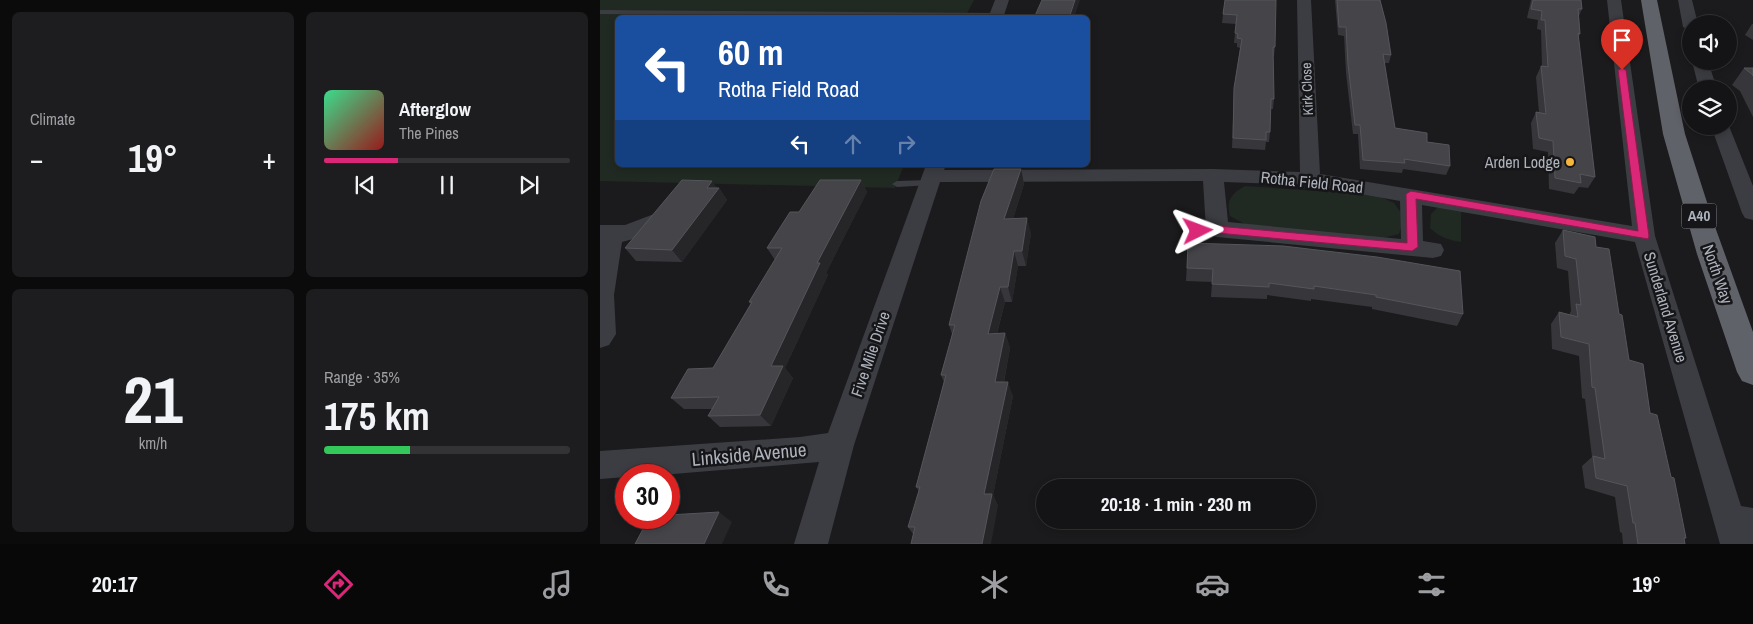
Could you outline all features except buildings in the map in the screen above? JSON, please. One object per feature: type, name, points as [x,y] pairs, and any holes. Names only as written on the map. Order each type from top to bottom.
[{"type":"highway","name":"North Way","points":[[1649,0],[1658,57],[1674,134],[1707,241],[1752,368]]},
{"type":"street","points":[[995,15],[1002,0]]},
{"type":"street","name":"Kirk Close","points":[[1304,0],[1310,179]]},
{"type":"street","name":"Sunderland Avenue","points":[[1614,0],[1644,236],[1740,529]]},
{"type":"street","points":[[1685,0],[1688,15]]},
{"type":"street","points":[[1723,135],[1753,214]]},
{"type":"street","name":"Rotha Field Road","points":[[932,175],[1214,175],[1310,179],[1411,194],[1644,236]]},
{"type":"street","name":"Five Mile Drive","points":[[810,544],[839,445],[932,175]]},
{"type":"street","points":[[1214,175],[1208,230],[1423,248],[1411,194]]},
{"type":"street","points":[[600,338],[603,334],[602,295],[606,235],[634,233],[654,221]]},
{"type":"street","name":"Linkside Avenue","points":[[600,465],[800,451],[839,445]]},
{"type":"lane","points":[[600,12],[896,15]]},
{"type":"lane","points":[[897,184],[932,175]]},
{"type":"shaded area","points":[[600,0],[974,0],[966,15],[615,15],[615,167],[903,167],[895,188],[600,181]]},
{"type":"shaded area","points":[[1245,186],[1376,195],[1394,203],[1404,217],[1399,234],[1383,238],[1248,226],[1230,216],[1229,210],[1229,202],[1233,195]]},
{"type":"shaded area","points":[[1437,208],[1461,208],[1461,242],[1444,238],[1430,228],[1431,214]]},
{"type":"place","name":"Arden Lodge","points":[[1570,162]]},
{"type":"route","points":[[1198,231],[1217,229],[1412,247],[1411,194],[1644,236],[1622,70]]}]
